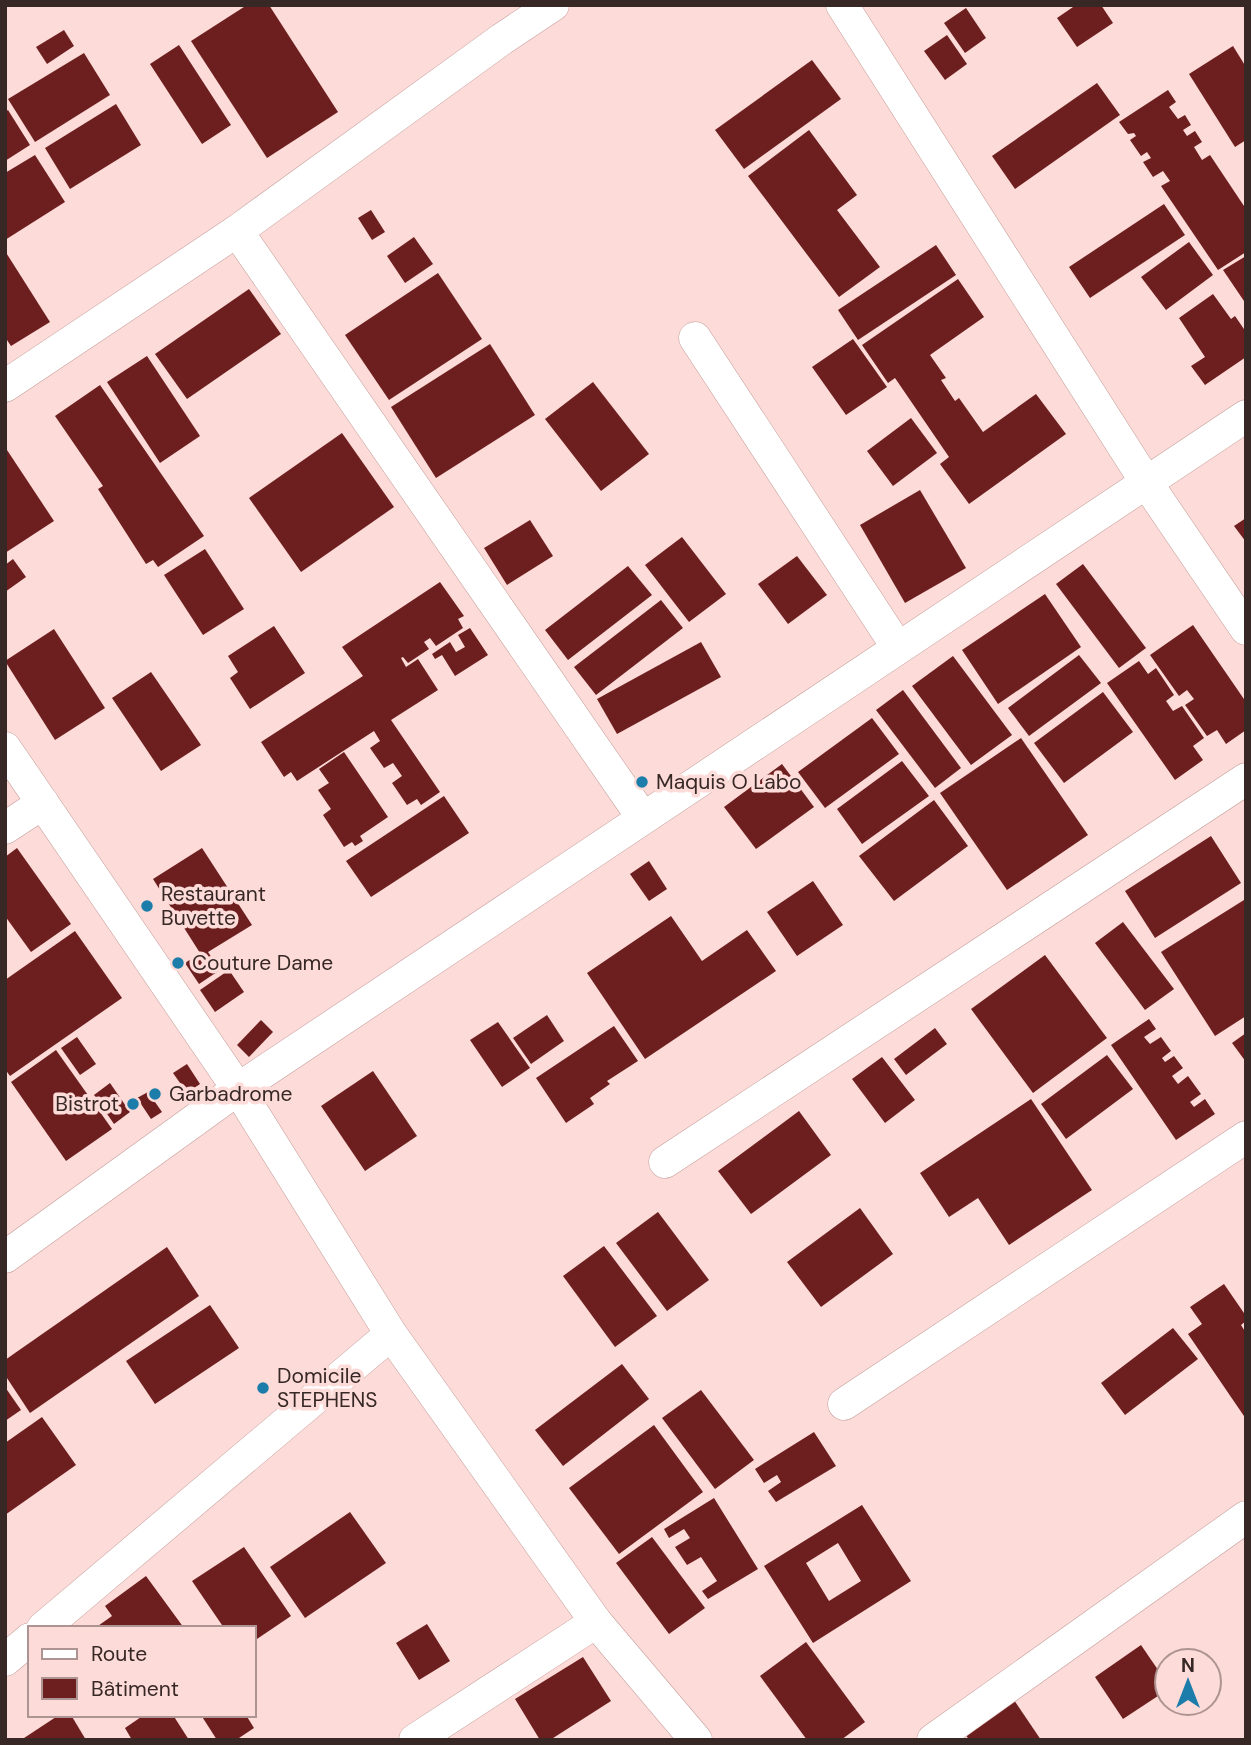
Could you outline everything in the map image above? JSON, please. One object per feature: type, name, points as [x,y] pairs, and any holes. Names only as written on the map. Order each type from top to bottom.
[{"type":"street","points":[[5,386],[237,231],[502,38],[553,5]]},
{"type":"street","points":[[842,5],[1146,482],[1246,629]]},
{"type":"street","points":[[237,231],[643,818]]},
{"type":"street","points":[[695,338],[898,648]]},
{"type":"street","points":[[5,1257],[238,1088],[1246,416]]},
{"type":"street","points":[[5,748],[238,1088],[391,1334],[596,1622],[696,1740]]},
{"type":"street","points":[[664,1162],[1246,779]]},
{"type":"street","points":[[5,828],[43,803]]},
{"type":"street","points":[[844,1404],[1246,1137]]},
{"type":"street","points":[[45,1626],[391,1334]]},
{"type":"street","points":[[933,1740],[1246,1517]]},
{"type":"street","points":[[415,1740],[596,1622]]},
{"type":"street","points":[[5,1660],[28,1641]]},
{"type":"building","points":[[247,5],[269,5],[338,112],[267,158],[191,41]]},
{"type":"building","points":[[1076,5],[1101,5],[1113,23],[1077,47],[1057,18]]},
{"type":"building","points":[[966,8],[986,38],[965,53],[944,23]]},
{"type":"building","points":[[64,30],[74,46],[47,64],[36,47]]},
{"type":"building","points":[[947,35],[967,64],[945,80],[924,51]]},
{"type":"building","points":[[179,45],[231,125],[202,144],[150,64]]},
{"type":"building","points":[[1233,46],[1246,67],[1246,140],[1235,147],[1189,74]]},
{"type":"building","points":[[84,53],[110,95],[35,142],[8,99]]},
{"type":"building","points":[[812,60],[841,99],[744,169],[715,130]]},
{"type":"building","points":[[1097,83],[1120,115],[1015,189],[992,156]]},
{"type":"building","points":[[1168,90],[1176,102],[1169,107],[1178,119],[1185,115],[1191,125],[1183,130],[1187,136],[1195,131],[1202,142],[1194,147],[1202,160],[1210,155],[1246,209],[1246,252],[1218,270],[1161,186],[1170,181],[1163,171],[1153,177],[1143,162],[1151,158],[1147,152],[1141,156],[1130,140],[1136,136],[1134,133],[1128,134],[1119,122]]},
{"type":"building","points":[[116,104],[141,145],[70,189],[45,148]]},
{"type":"building","points":[[8,110],[30,145],[5,161],[5,112]]},
{"type":"building","points":[[809,130],[857,195],[837,210],[880,267],[839,297],[748,176]]},
{"type":"building","points":[[35,155],[65,202],[5,240],[5,173]]},
{"type":"building","points":[[1164,204],[1185,235],[1090,298],[1069,267]]},
{"type":"building","points":[[371,210],[385,232],[372,240],[358,218]]},
{"type":"building","points":[[414,237],[433,264],[405,283],[387,256]]},
{"type":"building","points":[[1189,242],[1213,275],[1166,310],[1141,277]]},
{"type":"building","points":[[936,245],[956,275],[858,340],[838,310]]},
{"type":"building","points":[[5,251],[50,322],[11,346],[5,337]]},
{"type":"building","points":[[1246,256],[1246,304],[1223,270]]},
{"type":"building","points":[[438,273],[482,339],[389,400],[345,335]]},
{"type":"building","points":[[958,279],[984,317],[930,355],[946,378],[941,380],[955,401],[959,398],[983,432],[1036,394],[1066,434],[969,504],[940,464],[949,457],[895,378],[888,383],[862,345]]},
{"type":"building","points":[[249,289],[281,334],[187,399],[155,354]]},
{"type":"building","points":[[1213,294],[1231,319],[1235,316],[1246,332],[1246,357],[1205,385],[1191,366],[1205,357],[1179,318]]},
{"type":"building","points":[[853,339],[887,387],[846,415],[812,367]]},
{"type":"building","points":[[490,344],[535,415],[436,478],[391,407]]},
{"type":"building","points":[[147,356],[200,436],[160,463],[107,382]]},
{"type":"building","points":[[593,382],[649,454],[601,491],[545,419]]},
{"type":"building","points":[[100,385],[204,536],[158,567],[153,560],[146,564],[98,489],[103,486],[55,416]]},
{"type":"building","points":[[911,418],[937,453],[893,486],[867,451]]},
{"type":"building","points":[[342,433],[394,507],[301,572],[249,498]]},
{"type":"building","points":[[5,447],[54,521],[5,553]]},
{"type":"building","points":[[920,490],[966,568],[905,603],[860,525]]},
{"type":"building","points":[[1246,518],[1246,542],[1234,526]]},
{"type":"building","points":[[530,520],[553,556],[507,585],[484,548]]},
{"type":"building","points":[[682,537],[726,594],[689,622],[645,565]]},
{"type":"building","points":[[205,549],[244,609],[203,635],[164,575]]},
{"type":"building","points":[[797,556],[827,595],[788,624],[758,584]]},
{"type":"building","points":[[13,559],[26,577],[5,592],[5,565]]},
{"type":"building","points":[[1083,564],[1146,648],[1119,668],[1056,584]]},
{"type":"building","points":[[628,566],[652,595],[568,660],[545,630]]},
{"type":"building","points":[[440,582],[464,616],[458,619],[463,628],[436,646],[430,638],[424,642],[429,649],[408,663],[401,658],[406,667],[418,659],[438,690],[391,720],[440,792],[421,805],[417,799],[407,805],[392,783],[402,776],[393,763],[384,768],[370,748],[380,741],[374,731],[297,781],[291,772],[284,777],[261,742],[363,676],[342,647]]},
{"type":"building","points":[[1045,594],[1081,647],[998,704],[962,650]]},
{"type":"building","points":[[661,600],[683,628],[596,695],[574,667]]},
{"type":"building","points":[[1193,625],[1246,702],[1246,730],[1226,744],[1217,730],[1207,736],[1185,705],[1194,699],[1187,690],[1179,696],[1150,655]]},
{"type":"building","points":[[274,626],[305,673],[250,709],[230,678],[238,672],[228,656]]},
{"type":"building","points":[[470,628],[488,655],[455,676],[442,655],[435,659],[432,654],[450,642],[456,652],[465,647],[458,635]]},
{"type":"building","points":[[54,629],[105,708],[55,740],[5,661]]},
{"type":"building","points":[[701,642],[721,677],[617,734],[597,699]]},
{"type":"building","points":[[1079,655],[1101,683],[1029,736],[1008,708]]},
{"type":"building","points":[[953,656],[1012,735],[971,765],[912,686]]},
{"type":"building","points":[[1139,661],[1148,674],[1156,668],[1174,695],[1166,701],[1173,711],[1182,706],[1204,738],[1193,746],[1203,760],[1175,780],[1107,683]]},
{"type":"building","points":[[151,672],[201,745],[161,771],[112,698]]},
{"type":"building","points":[[903,690],[961,768],[935,788],[876,710]]},
{"type":"building","points":[[1103,692],[1133,732],[1064,783],[1034,743]]},
{"type":"building","points":[[872,718],[899,754],[825,808],[798,772]]},
{"type":"building","points":[[1021,738],[1088,835],[1007,890],[940,793]]},
{"type":"building","points":[[344,752],[388,817],[360,836],[363,841],[355,846],[352,842],[344,847],[323,815],[331,809],[318,790],[329,783],[319,769]]},
{"type":"building","points":[[902,761],[929,796],[862,844],[837,809]]},
{"type":"building","points":[[782,764],[814,807],[756,849],[724,807]]},
{"type":"building","points":[[444,796],[469,833],[371,897],[346,861]]},
{"type":"building","points":[[934,800],[968,846],[894,901],[859,856]]},
{"type":"building","points":[[1211,836],[1241,883],[1155,938],[1125,891]]},
{"type":"building","points":[[17,848],[71,924],[31,952],[5,916],[5,857]]},
{"type":"building","points":[[202,848],[252,925],[208,952],[220,970],[199,984],[185,963],[200,953],[153,879]]},
{"type":"building","points":[[649,861],[667,889],[649,901],[630,874]]},
{"type":"building","points":[[813,881],[843,925],[797,956],[767,912]]},
{"type":"building","points":[[1244,900],[1246,1016],[1215,1036],[1161,952]]},
{"type":"building","points":[[671,916],[702,961],[747,930],[776,971],[645,1059],[587,973]]},
{"type":"building","points":[[1123,922],[1174,989],[1145,1010],[1095,943]]},
{"type":"building","points":[[75,931],[122,998],[10,1076],[5,1069],[5,980]]},
{"type":"building","points":[[1045,955],[1107,1038],[1033,1093],[971,1009]]},
{"type":"building","points":[[229,970],[244,992],[215,1012],[200,990]]},
{"type":"building","points":[[547,1015],[564,1041],[531,1064],[513,1038]]},
{"type":"building","points":[[1149,1019],[1156,1029],[1144,1037],[1150,1044],[1161,1037],[1171,1051],[1162,1058],[1165,1062],[1174,1056],[1183,1068],[1172,1076],[1178,1084],[1188,1076],[1201,1094],[1190,1102],[1194,1107],[1205,1099],[1215,1114],[1176,1140],[1111,1045]]},
{"type":"building","points":[[261,1020],[273,1032],[249,1057],[237,1045]]},
{"type":"building","points":[[498,1022],[530,1068],[502,1087],[470,1040]]},
{"type":"building","points":[[614,1026],[638,1061],[607,1081],[610,1084],[590,1098],[594,1104],[566,1123],[536,1078]]},
{"type":"building","points":[[935,1028],[947,1044],[906,1075],[894,1059]]},
{"type":"building","points":[[1246,1033],[1246,1062],[1232,1043]]},
{"type":"building","points":[[77,1037],[96,1064],[80,1075],[61,1048]]},
{"type":"building","points":[[56,1050],[112,1129],[66,1161],[11,1082]]},
{"type":"building","points":[[1107,1055],[1133,1089],[1066,1139],[1041,1104]]},
{"type":"building","points":[[882,1057],[915,1100],[885,1123],[852,1079]]},
{"type":"building","points":[[187,1064],[200,1084],[187,1093],[173,1073]]},
{"type":"building","points":[[373,1071],[417,1136],[365,1171],[321,1106]]},
{"type":"building","points":[[110,1083],[130,1112],[114,1124],[94,1095]]},
{"type":"building","points":[[148,1092],[162,1112],[151,1119],[137,1098]]},
{"type":"building","points":[[1031,1099],[1092,1190],[1009,1245],[978,1198],[949,1217],[920,1173]]},
{"type":"building","points":[[799,1111],[831,1155],[751,1214],[718,1171]]},
{"type":"building","points":[[860,1208],[893,1254],[821,1307],[787,1262]]},
{"type":"building","points":[[658,1212],[709,1280],[667,1311],[616,1243]]},
{"type":"building","points":[[604,1246],[657,1316],[615,1347],[563,1276]]},
{"type":"building","points":[[167,1247],[199,1296],[30,1413],[5,1375],[5,1360]]},
{"type":"building","points":[[1224,1284],[1246,1316],[1246,1321],[1241,1325],[1246,1333],[1246,1419],[1188,1334],[1202,1324],[1190,1307]]},
{"type":"building","points":[[210,1305],[239,1348],[155,1404],[126,1361]]},
{"type":"building","points":[[1173,1328],[1198,1359],[1125,1415],[1101,1383]]},
{"type":"building","points":[[622,1364],[649,1399],[563,1466],[535,1430]]},
{"type":"building","points":[[5,1387],[21,1410],[5,1421]]},
{"type":"building","points":[[701,1390],[754,1460],[715,1489],[662,1418]]},
{"type":"building","points":[[42,1417],[76,1465],[5,1515],[5,1443]]},
{"type":"building","points":[[654,1425],[703,1492],[619,1554],[569,1488]]},
{"type":"building","points":[[814,1432],[836,1466],[776,1502],[768,1491],[781,1482],[777,1475],[764,1483],[755,1469]]},
{"type":"building","points":[[714,1498],[758,1569],[708,1599],[702,1591],[717,1581],[701,1557],[687,1565],[675,1547],[690,1538],[684,1529],[669,1538],[664,1529]]},
{"type":"building","points":[[862,1505],[911,1581],[813,1643],[764,1566]],"holes":[[[838,1543],[861,1581],[829,1601],[806,1563]]]},
{"type":"building","points":[[350,1512],[386,1563],[305,1618],[270,1567]]},
{"type":"building","points":[[652,1537],[705,1608],[669,1634],[616,1563]]},
{"type":"building","points":[[244,1547],[291,1616],[256,1640],[256,1626],[223,1626],[192,1581]]},
{"type":"building","points":[[146,1576],[183,1626],[98,1626],[112,1616],[105,1606]]},
{"type":"building","points":[[427,1624],[450,1661],[419,1680],[396,1643]]},
{"type":"building","points":[[806,1642],[865,1722],[841,1740],[807,1740],[760,1676]]},
{"type":"building","points":[[1141,1645],[1153,1663],[1153,1699],[1123,1719],[1095,1677]]},
{"type":"building","points":[[583,1657],[611,1701],[550,1740],[540,1740],[515,1699]]},
{"type":"building","points":[[1014,1700],[1041,1740],[969,1740],[964,1732]]},
{"type":"building","points":[[56,1717],[72,1717],[86,1740],[21,1740]]},
{"type":"building","points":[[141,1717],[174,1717],[189,1740],[132,1740],[125,1728]]},
{"type":"building","points":[[202,1717],[247,1717],[254,1728],[236,1740],[217,1740]]},
{"type":"place","name":"Maquis O Labo","points":[[642,782]]},
{"type":"place","name":"Restaurant Buvette","points":[[147,906]]},
{"type":"place","name":"Couture Dame","points":[[178,963]]},
{"type":"place","name":"Garbadrome","points":[[155,1094]]},
{"type":"place","name":"Bistrot","points":[[133,1104]]},
{"type":"place","name":"Domicile STEPHENS","points":[[263,1388]]}]
